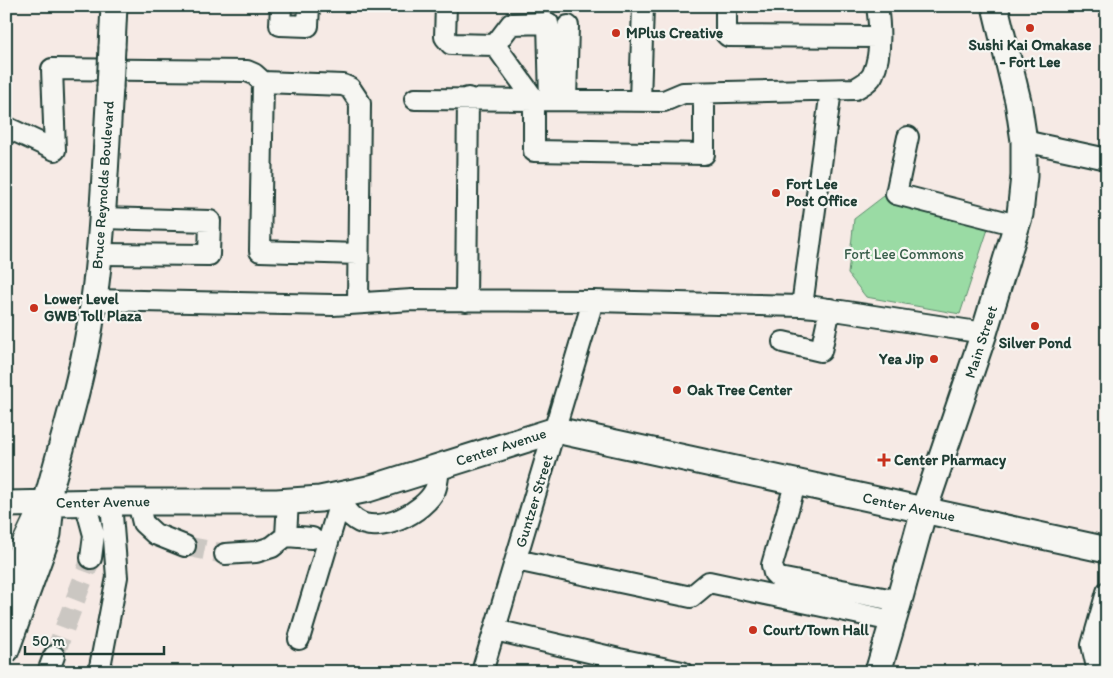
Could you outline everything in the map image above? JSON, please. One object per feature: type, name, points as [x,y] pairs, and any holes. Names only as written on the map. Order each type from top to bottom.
[{"type":"highway","points":[[6,587],[46,503]]},
{"type":"main road","name":"Bruce Reynolds Boulevard","points":[[6,650],[48,534],[50,513],[46,503],[80,372],[94,300],[102,218],[114,6]]},
{"type":"main road","name":"Main Street","points":[[878,672],[924,510],[984,333],[1020,214],[1024,176],[1024,141],[1018,101],[995,6]]},
{"type":"main road","name":"Center Avenue","points":[[7,504],[338,499],[556,430],[1107,550]]},
{"type":"street","points":[[281,6],[280,25],[308,26],[309,6]]},
{"type":"street","points":[[446,6],[445,37],[447,41],[451,44],[496,44],[550,99]]},
{"type":"street","points":[[640,101],[642,6]]},
{"type":"street","points":[[726,6],[726,35],[879,37]]},
{"type":"street","points":[[415,99],[664,101],[683,94],[855,89],[864,84],[872,75],[877,61],[879,37],[877,6]]},
{"type":"street","points":[[496,44],[511,24],[548,14],[550,99]]},
{"type":"street","points":[[568,26],[550,99],[534,151],[704,154],[704,93]]},
{"type":"street","points":[[6,127],[55,150],[52,69],[247,71],[263,82],[336,84],[350,88],[358,98],[361,108],[358,303]]},
{"type":"street","points":[[263,82],[260,251],[358,254]]},
{"type":"street","points":[[802,306],[832,90]]},
{"type":"street","points":[[466,301],[468,98]]},
{"type":"street","points":[[908,137],[896,194],[1017,225]]},
{"type":"street","points":[[1024,141],[1107,159]]},
{"type":"street","points":[[99,254],[210,255],[210,221],[102,218]]},
{"type":"street","points":[[94,300],[333,306],[412,300],[593,301],[802,306],[984,333]]},
{"type":"street","name":"Guntzer Street","points":[[482,672],[556,430],[593,301]]},
{"type":"street","points":[[783,342],[821,351],[830,309]]},
{"type":"street","points":[[338,499],[357,521],[369,525],[387,523],[413,513],[430,498],[436,488],[439,467]]},
{"type":"street","points":[[796,482],[772,565],[774,573],[779,578],[896,611]]},
{"type":"street","points":[[299,640],[338,499]]},
{"type":"street","points":[[286,536],[288,501]]},
{"type":"street","points":[[85,502],[94,535],[91,558]]},
{"type":"street","points":[[99,672],[117,577],[111,502]]},
{"type":"street","points":[[138,502],[143,523],[155,534],[185,546]]},
{"type":"street","points":[[226,554],[256,552],[272,547],[286,536],[312,538]]},
{"type":"street","points":[[516,560],[691,597],[710,582],[896,611]]},
{"type":"street","points":[[1098,672],[1092,645],[1107,592]]},
{"type":"street","points":[[495,630],[617,666],[682,672]]},
{"type":"green space","name":"Fort Lee Commons","points":[[884,196],[988,229],[960,314],[866,297],[848,274],[854,219]]},
{"type":"tunnel","points":[[185,546],[225,554]]},
{"type":"tunnel","points":[[54,656],[91,558]]},
{"type":"place","name":"Sushi Kai Omakase - Fort Lee","points":[[1030,28]]},
{"type":"place","name":"MPlus Creative","points":[[616,33]]},
{"type":"place","name":"Fort Lee Post Office","points":[[776,193]]},
{"type":"place","name":"Lower Level GWB Toll Plaza","points":[[34,308]]},
{"type":"place","name":"Silver Pond","points":[[1035,326]]},
{"type":"place","name":"Yea Jip","points":[[934,359]]},
{"type":"place","name":"Oak Tree Center","points":[[677,390]]},
{"type":"place","name":"Center Pharmacy","points":[[884,460]]},
{"type":"place","name":"Court/Town Hall","points":[[753,630]]}]
